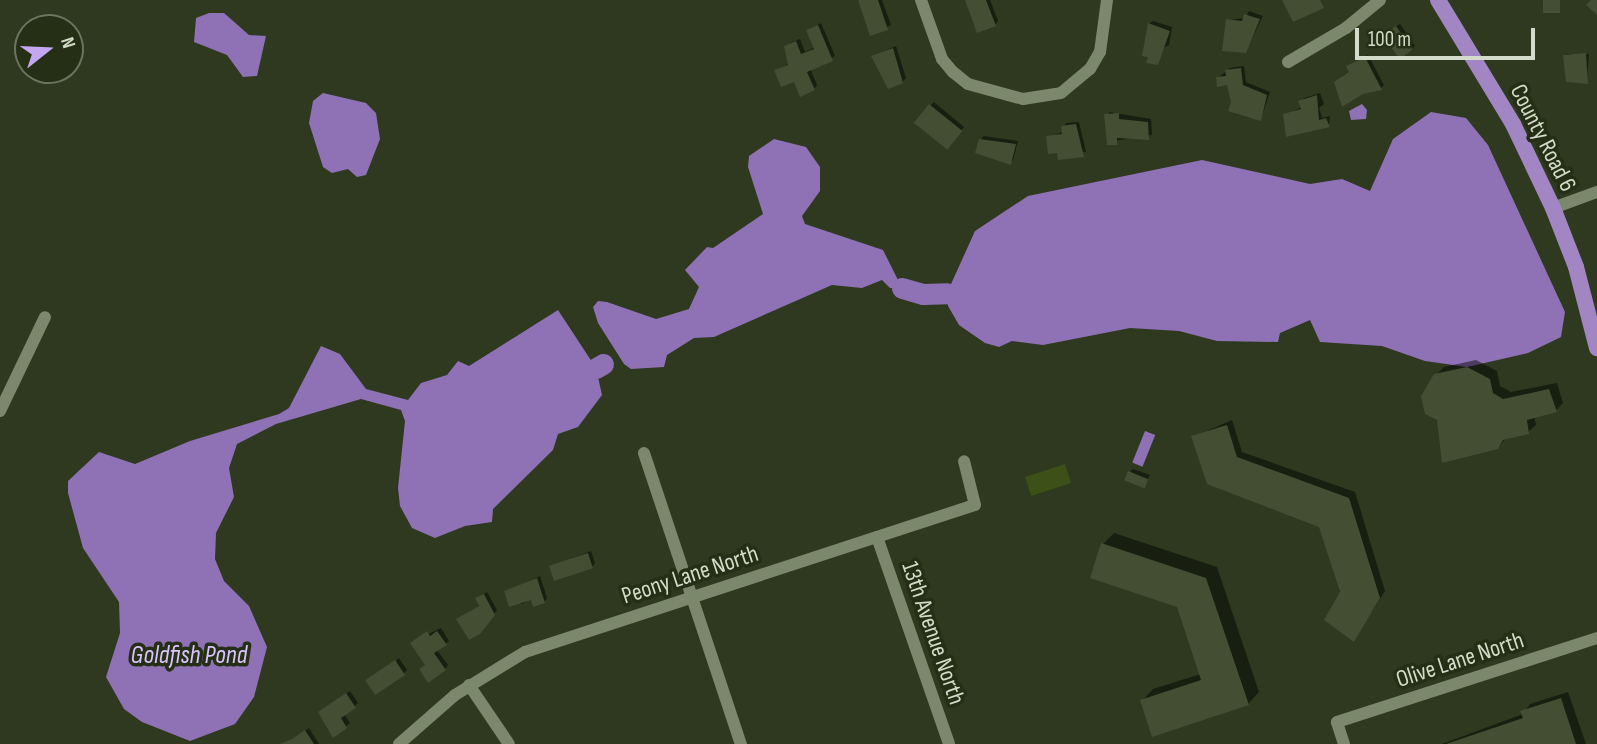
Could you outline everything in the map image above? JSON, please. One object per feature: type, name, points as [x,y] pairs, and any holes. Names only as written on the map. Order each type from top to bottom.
[{"type":"main road","name":"County Road 6","points":[[1438,0],[1513,124],[1553,208],[1576,267],[1597,348]]},
{"type":"street","points":[[921,0],[943,59],[953,72],[968,84],[1023,99],[1061,93],[1090,69],[1100,52],[1107,0]]},
{"type":"street","points":[[1288,62],[1346,29],[1380,0]]},
{"type":"street","points":[[1553,208],[1597,192]]},
{"type":"street","points":[[0,411],[45,317]]},
{"type":"street","points":[[645,453],[741,744]]},
{"type":"street","name":"Peony Lane North","points":[[398,744],[470,685],[525,652],[975,505],[964,461]]},
{"type":"street","name":"13th Avenue North","points":[[877,537],[949,744]]},
{"type":"street","name":"Olive Lane North","points":[[1344,744],[1337,722],[1597,638]]},
{"type":"street","points":[[470,685],[509,744]]},
{"type":"green space","points":[[1065,464],[1071,483],[1031,496],[1025,477]]},
{"type":"water","points":[[209,13],[224,13],[249,35],[266,36],[257,76],[243,77],[227,55],[194,42],[196,18]]},
{"type":"water","points":[[323,93],[366,103],[376,113],[380,139],[366,175],[357,177],[348,169],[332,173],[323,167],[309,123],[313,101]]},
{"type":"water","points":[[1362,104],[1367,110],[1366,119],[1351,120],[1349,111]]},
{"type":"water","points":[[1431,112],[1466,118],[1488,145],[1565,312],[1561,337],[1528,353],[1467,367],[1425,361],[1382,346],[1320,342],[1310,320],[1280,333],[1278,342],[1217,341],[1179,331],[1130,328],[1043,345],[1012,341],[999,347],[985,343],[959,325],[948,306],[947,293],[975,231],[1028,196],[1202,160],[1310,184],[1342,179],[1370,191],[1393,139]]},
{"type":"water","points":[[774,139],[806,147],[820,167],[820,191],[802,216],[805,224],[883,250],[902,288],[890,288],[882,280],[862,288],[832,285],[714,337],[694,338],[667,355],[664,367],[631,369],[624,364],[598,323],[593,307],[598,301],[607,302],[656,319],[689,309],[699,287],[685,270],[707,247],[713,248],[763,214],[748,167],[749,156]]},
{"type":"water","name":"Goldfish Pond","points":[[558,310],[596,368],[602,395],[578,427],[558,434],[553,450],[493,509],[492,522],[465,526],[435,538],[412,528],[400,506],[398,488],[405,421],[401,410],[361,399],[276,424],[237,444],[229,468],[234,497],[216,533],[215,559],[224,581],[249,606],[267,647],[254,697],[235,724],[190,741],[142,722],[124,709],[106,677],[120,633],[119,602],[83,548],[68,493],[68,481],[99,452],[135,464],[190,441],[279,414],[289,408],[321,346],[340,354],[366,389],[408,400],[421,383],[447,375],[458,361],[469,366]]},
{"type":"water","points":[[1145,431],[1155,435],[1142,467],[1132,463]]},
{"type":"building","points":[[858,0],[878,0],[888,30],[870,36]]},
{"type":"building","points":[[965,0],[986,0],[996,26],[977,33]]},
{"type":"building","points":[[1282,0],[1320,0],[1324,8],[1293,22]]},
{"type":"building","points":[[1543,0],[1560,0],[1560,13],[1543,13]]},
{"type":"building","points":[[1591,0],[1597,0],[1597,15],[1586,5]]},
{"type":"building","points":[[1244,14],[1260,19],[1246,53],[1222,51],[1226,19],[1242,21]]},
{"type":"building","points":[[1148,23],[1170,31],[1158,65],[1146,63],[1148,57],[1142,56]]},
{"type":"building","points":[[818,25],[833,61],[807,72],[815,90],[800,97],[794,82],[781,87],[774,70],[788,65],[784,46],[796,41],[801,54],[814,49],[806,30]]},
{"type":"building","points":[[1396,26],[1413,50],[1400,59],[1383,35]]},
{"type":"building","points":[[1378,29],[1383,37],[1375,41],[1370,34]]},
{"type":"building","points":[[893,48],[903,83],[888,89],[871,56]]},
{"type":"building","points":[[1586,53],[1588,84],[1566,82],[1563,55]]},
{"type":"building","points":[[1365,57],[1382,90],[1363,94],[1342,107],[1334,82],[1349,72],[1346,66]]},
{"type":"building","points":[[1241,68],[1243,85],[1267,95],[1261,121],[1228,111],[1231,102],[1227,85],[1217,87],[1216,77],[1226,76],[1225,70]]},
{"type":"building","points":[[1317,95],[1319,120],[1326,118],[1330,127],[1286,137],[1283,114],[1301,109],[1298,101]]},
{"type":"building","points":[[929,104],[962,131],[947,150],[914,123]]},
{"type":"building","points":[[1119,113],[1119,119],[1148,122],[1149,140],[1117,138],[1117,145],[1107,145],[1104,114]]},
{"type":"building","points":[[1076,124],[1084,157],[1058,160],[1057,153],[1048,154],[1046,136],[1062,134],[1061,126]]},
{"type":"building","points":[[979,139],[1016,144],[1011,165],[975,153]]},
{"type":"building","points":[[1467,367],[1490,379],[1493,393],[1503,399],[1549,389],[1557,412],[1527,420],[1529,434],[1503,440],[1498,449],[1442,463],[1437,420],[1425,414],[1421,396],[1434,374]]},
{"type":"building","points":[[1227,425],[1237,457],[1349,498],[1380,598],[1354,642],[1324,620],[1340,592],[1319,527],[1207,484],[1191,436]]},
{"type":"building","points":[[1128,471],[1148,479],[1145,489],[1124,480]]},
{"type":"building","points":[[1101,543],[1206,578],[1249,705],[1152,737],[1140,700],[1201,680],[1177,607],[1090,578]]},
{"type":"building","points":[[588,553],[593,568],[554,581],[549,566]]},
{"type":"building","points":[[537,578],[545,603],[533,607],[531,600],[509,607],[504,591]]},
{"type":"building","points":[[484,594],[495,615],[480,634],[469,640],[456,619],[479,606],[475,598]]},
{"type":"building","points":[[427,631],[430,636],[437,631],[447,645],[434,653],[446,670],[428,683],[419,669],[425,665],[410,643]]},
{"type":"building","points":[[395,660],[405,675],[375,695],[365,680]]},
{"type":"building","points":[[346,693],[356,708],[341,718],[347,728],[333,738],[318,712]]},
{"type":"building","points":[[1561,698],[1576,744],[1446,744],[1523,718],[1520,711]]},
{"type":"building","points":[[305,730],[314,744],[280,744],[292,739]]},
{"type":"waterway","points":[[902,288],[923,294],[947,293]]},
{"type":"waterway","points":[[596,368],[603,364]]}]
